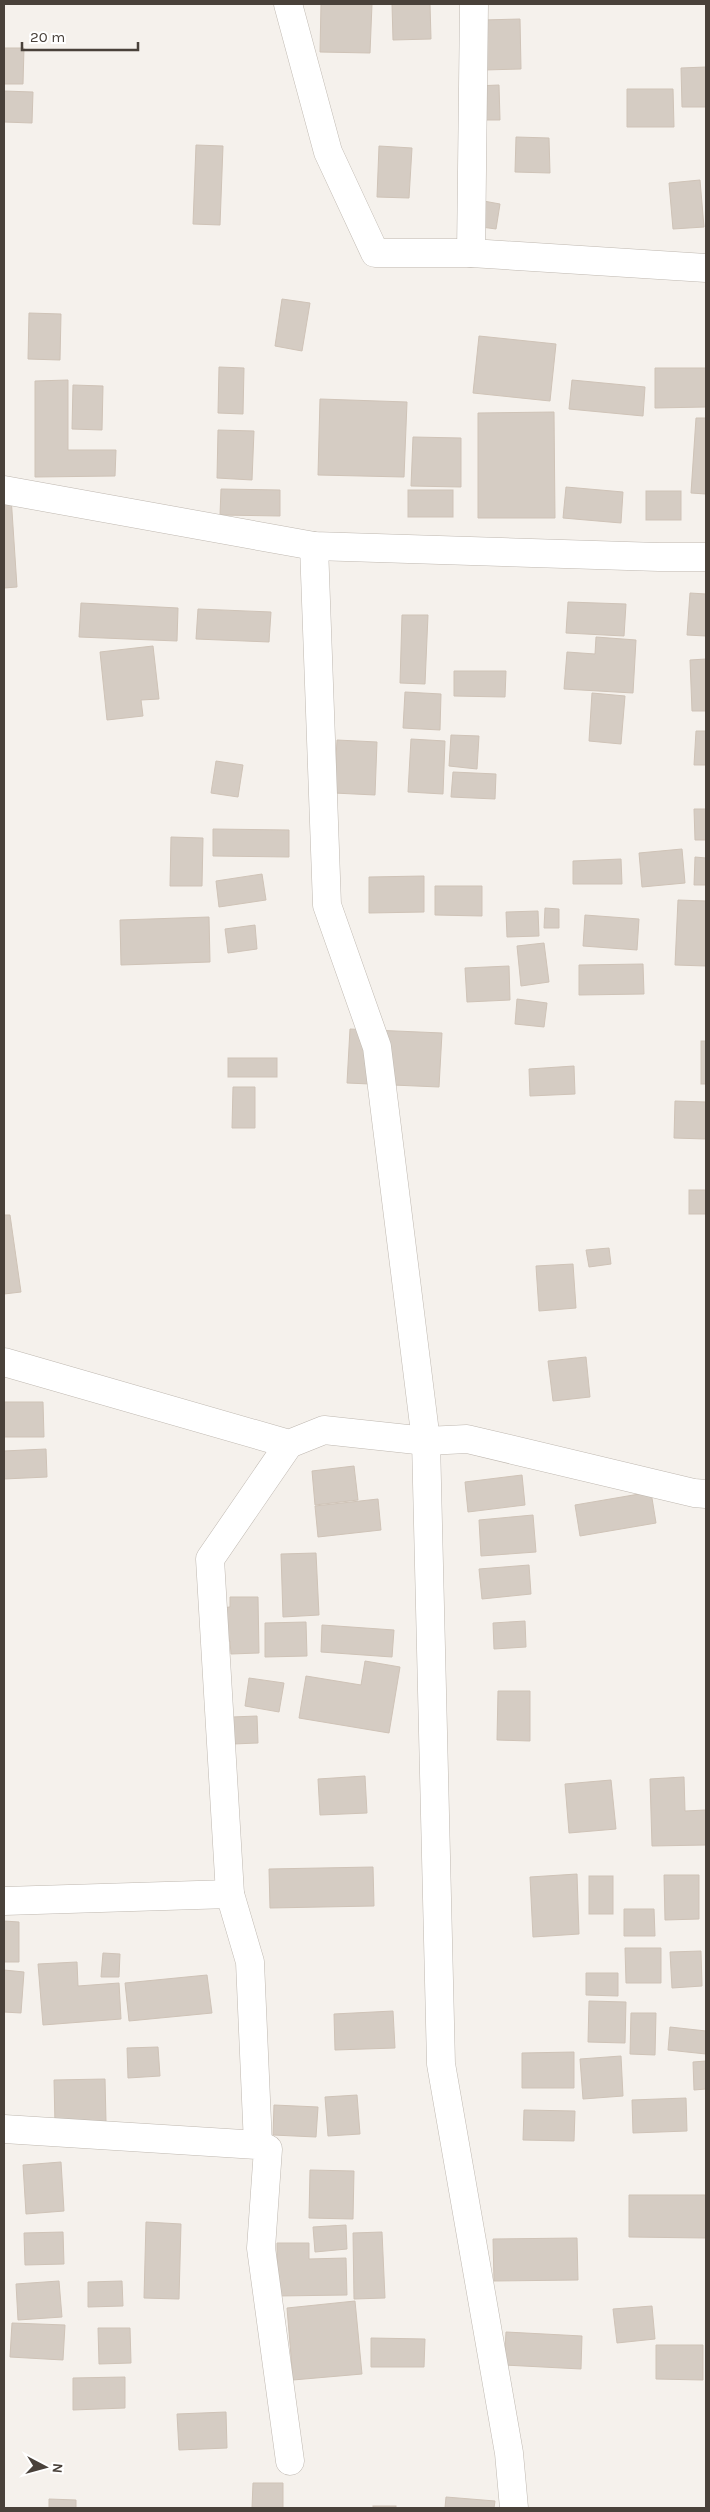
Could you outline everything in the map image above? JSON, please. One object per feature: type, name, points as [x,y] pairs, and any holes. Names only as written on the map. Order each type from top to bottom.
[{"type":"street","points":[[288,4],[328,152],[375,253],[471,253],[706,268]]},
{"type":"street","points":[[471,253],[474,4]]},
{"type":"street","points":[[4,490],[314,546],[649,557],[706,556]]},
{"type":"street","points":[[314,546],[327,905],[377,1047],[426,1441],[441,2064],[509,2453],[514,2508]]},
{"type":"street","points":[[4,1362],[289,1444]]},
{"type":"street","points":[[258,2145],[250,1962],[230,1894],[210,1558],[289,1444],[324,1430],[426,1441],[467,1439],[694,1493],[706,1494]]},
{"type":"street","points":[[4,1901],[230,1894]]},
{"type":"street","points":[[4,2130],[258,2145],[268,2150],[261,2248],[290,2460]]},
{"type":"building","points":[[321,4],[372,4],[370,53],[320,52]]},
{"type":"building","points":[[392,4],[430,4],[431,39],[393,40]]},
{"type":"building","points":[[520,19],[521,69],[484,70],[483,20]]},
{"type":"building","points":[[4,48],[24,48],[23,84],[4,84]]},
{"type":"building","points":[[706,67],[706,107],[682,107],[681,68]]},
{"type":"building","points":[[499,85],[500,120],[476,120],[475,86]]},
{"type":"building","points":[[627,89],[673,89],[674,127],[627,127]]},
{"type":"building","points":[[4,91],[33,92],[32,123],[4,122]]},
{"type":"building","points":[[516,137],[549,138],[550,173],[515,172]]},
{"type":"building","points":[[196,145],[223,146],[220,225],[193,224]]},
{"type":"building","points":[[379,146],[412,148],[409,198],[377,197]]},
{"type":"building","points":[[700,180],[704,227],[673,229],[669,183]]},
{"type":"building","points":[[478,200],[500,204],[496,229],[474,226]]},
{"type":"building","points":[[282,299],[310,303],[302,351],[275,346]]},
{"type":"building","points":[[29,313],[61,314],[60,360],[28,359]]},
{"type":"building","points":[[479,336],[556,344],[550,401],[473,393]]},
{"type":"building","points":[[219,367],[244,368],[243,414],[218,413]]},
{"type":"building","points":[[655,368],[706,368],[706,407],[655,408]]},
{"type":"building","points":[[68,380],[68,450],[116,450],[115,476],[35,477],[35,381]]},
{"type":"building","points":[[572,380],[645,387],[643,416],[569,409]]},
{"type":"building","points":[[73,385],[103,386],[102,430],[72,429]]},
{"type":"building","points":[[320,399],[407,402],[404,477],[318,475]]},
{"type":"building","points":[[554,412],[555,518],[478,518],[478,413]]},
{"type":"building","points":[[696,418],[706,418],[706,494],[691,493]]},
{"type":"building","points":[[218,430],[254,431],[252,480],[217,478]]},
{"type":"building","points":[[413,437],[461,438],[461,487],[411,486]]},
{"type":"building","points":[[566,487],[623,492],[621,523],[563,518]]},
{"type":"building","points":[[221,489],[280,490],[280,516],[220,515]]},
{"type":"building","points":[[408,490],[453,490],[453,517],[408,517]]},
{"type":"building","points":[[646,491],[681,491],[681,520],[646,520]]},
{"type":"building","points":[[11,496],[17,587],[4,588],[4,497]]},
{"type":"building","points":[[690,593],[706,594],[706,636],[687,635]]},
{"type":"building","points":[[568,602],[626,604],[624,636],[566,633]]},
{"type":"building","points":[[81,603],[178,608],[177,641],[79,637]]},
{"type":"building","points":[[198,609],[271,612],[269,642],[196,639]]},
{"type":"building","points":[[402,615],[428,615],[425,684],[400,683]]},
{"type":"building","points":[[596,637],[636,640],[633,693],[564,689],[567,652],[595,654]]},
{"type":"building","points":[[153,646],[159,699],[141,700],[143,716],[107,720],[100,652]]},
{"type":"building","points":[[706,659],[706,711],[692,711],[690,660]]},
{"type":"building","points":[[454,671],[506,671],[505,697],[454,696]]},
{"type":"building","points":[[405,692],[441,694],[440,730],[403,728]]},
{"type":"building","points":[[592,693],[625,696],[621,744],[589,741]]},
{"type":"building","points":[[696,731],[706,731],[706,765],[694,765]]},
{"type":"building","points":[[451,735],[479,736],[477,769],[449,766]]},
{"type":"building","points":[[411,739],[445,741],[443,794],[408,792]]},
{"type":"building","points":[[337,740],[377,742],[375,795],[334,793]]},
{"type":"building","points":[[216,761],[243,765],[238,797],[211,793]]},
{"type":"building","points":[[453,772],[496,774],[495,799],[451,797]]},
{"type":"building","points":[[694,809],[706,809],[706,840],[695,840]]},
{"type":"building","points":[[213,829],[289,830],[289,857],[213,856]]},
{"type":"building","points":[[171,837],[203,838],[202,886],[170,886]]},
{"type":"building","points":[[682,849],[685,883],[642,887],[639,853]]},
{"type":"building","points":[[695,857],[706,858],[706,885],[694,885]]},
{"type":"building","points":[[621,859],[622,884],[573,884],[573,861]]},
{"type":"building","points":[[262,874],[266,900],[219,907],[216,881]]},
{"type":"building","points":[[424,876],[424,912],[369,913],[369,877]]},
{"type":"building","points":[[435,886],[482,886],[482,916],[435,915]]},
{"type":"building","points":[[678,900],[706,901],[706,966],[675,965]]},
{"type":"building","points":[[545,908],[559,909],[559,928],[544,928]]},
{"type":"building","points":[[538,911],[539,936],[507,937],[506,912]]},
{"type":"building","points":[[585,915],[639,919],[637,950],[583,946]]},
{"type":"building","points":[[209,917],[210,962],[121,965],[120,920]]},
{"type":"building","points":[[255,925],[257,949],[228,953],[225,929]]},
{"type":"building","points":[[544,943],[549,982],[521,986],[517,946]]},
{"type":"building","points":[[643,964],[644,994],[579,995],[579,965]]},
{"type":"building","points":[[509,966],[510,1000],[467,1002],[465,968]]},
{"type":"building","points":[[517,999],[547,1003],[544,1027],[515,1024]]},
{"type":"building","points":[[350,1029],[442,1033],[439,1087],[347,1083]]},
{"type":"building","points":[[701,1041],[706,1041],[706,1084],[701,1084]]},
{"type":"building","points":[[228,1058],[277,1058],[277,1077],[228,1077]]},
{"type":"building","points":[[574,1066],[575,1094],[530,1096],[529,1069]]},
{"type":"building","points":[[233,1087],[255,1087],[255,1128],[232,1128]]},
{"type":"building","points":[[675,1101],[706,1102],[706,1139],[674,1138]]},
{"type":"building","points":[[689,1190],[706,1190],[706,1214],[689,1214]]},
{"type":"building","points":[[4,1215],[10,1215],[21,1292],[4,1294]]},
{"type":"building","points":[[609,1248],[611,1264],[589,1267],[586,1250]]},
{"type":"building","points":[[573,1264],[576,1308],[539,1311],[536,1266]]},
{"type":"building","points":[[586,1357],[590,1397],[553,1401],[548,1361]]},
{"type":"building","points":[[4,1402],[43,1402],[44,1437],[4,1437]]},
{"type":"building","points":[[46,1449],[47,1477],[4,1479],[4,1451]]},
{"type":"building","points":[[354,1466],[358,1500],[315,1505],[312,1471]]},
{"type":"building","points":[[522,1475],[525,1505],[468,1512],[465,1482]]},
{"type":"building","points":[[651,1492],[656,1523],[580,1536],[575,1505]]},
{"type":"building","points":[[378,1499],[381,1530],[318,1537],[315,1506]]},
{"type":"building","points":[[533,1515],[536,1552],[481,1556],[479,1520]]},
{"type":"building","points":[[316,1553],[319,1615],[283,1617],[281,1554]]},
{"type":"building","points":[[529,1565],[531,1594],[482,1599],[479,1569]]},
{"type":"building","points":[[230,1597],[258,1597],[259,1653],[231,1654],[230,1641],[222,1641],[221,1608],[230,1607]]},
{"type":"building","points":[[525,1621],[526,1647],[494,1649],[493,1623]]},
{"type":"building","points":[[306,1622],[307,1656],[265,1657],[265,1623]]},
{"type":"building","points":[[322,1625],[394,1630],[392,1657],[321,1652]]},
{"type":"building","points":[[365,1661],[400,1667],[389,1733],[299,1718],[306,1676],[361,1685]]},
{"type":"building","points":[[249,1678],[284,1683],[279,1712],[245,1706]]},
{"type":"building","points":[[498,1691],[530,1691],[530,1741],[497,1740]]},
{"type":"building","points":[[257,1716],[258,1743],[233,1744],[232,1717]]},
{"type":"building","points":[[365,1776],[367,1813],[320,1815],[318,1779]]},
{"type":"building","points":[[684,1777],[685,1811],[706,1810],[706,1845],[652,1846],[650,1779]]},
{"type":"building","points":[[611,1780],[616,1829],[569,1833],[565,1784]]},
{"type":"building","points":[[373,1867],[374,1906],[270,1908],[269,1869]]},
{"type":"building","points":[[577,1874],[579,1934],[533,1937],[530,1877]]},
{"type":"building","points":[[664,1875],[699,1875],[699,1919],[665,1920]]},
{"type":"building","points":[[589,1876],[613,1876],[613,1914],[589,1914]]},
{"type":"building","points":[[624,1909],[654,1909],[655,1936],[624,1936]]},
{"type":"building","points":[[4,1921],[19,1922],[19,1962],[4,1962]]},
{"type":"building","points":[[625,1948],[661,1948],[661,1983],[626,1983]]},
{"type":"building","points":[[701,1951],[702,1986],[672,1988],[670,1952]]},
{"type":"building","points":[[103,1953],[120,1954],[119,1977],[101,1977]]},
{"type":"building","points":[[77,1962],[78,1986],[119,1983],[121,2019],[43,2025],[38,1964]]},
{"type":"building","points":[[4,1970],[24,1972],[21,2013],[4,2012]]},
{"type":"building","points":[[586,1973],[618,1973],[618,1996],[586,1995]]},
{"type":"building","points":[[207,1975],[212,2013],[129,2021],[125,1983]]},
{"type":"building","points":[[589,2001],[626,2002],[625,2043],[588,2042]]},
{"type":"building","points":[[393,2011],[395,2048],[335,2050],[334,2014]]},
{"type":"building","points":[[631,2013],[656,2013],[655,2055],[630,2054]]},
{"type":"building","points":[[670,2027],[706,2031],[706,2054],[668,2050]]},
{"type":"building","points":[[158,2047],[160,2076],[128,2078],[127,2048]]},
{"type":"building","points":[[574,2052],[574,2088],[522,2088],[522,2053]]},
{"type":"building","points":[[621,2056],[623,2096],[583,2099],[580,2059]]},
{"type":"building","points":[[706,2061],[706,2089],[694,2090],[693,2062]]},
{"type":"building","points":[[105,2079],[106,2122],[55,2124],[54,2080]]},
{"type":"building","points":[[357,2095],[360,2134],[328,2136],[325,2097]]},
{"type":"building","points":[[686,2098],[687,2131],[633,2133],[632,2100]]},
{"type":"building","points":[[274,2105],[318,2107],[316,2137],[273,2135]]},
{"type":"building","points":[[524,2110],[575,2111],[574,2141],[523,2140]]},
{"type":"building","points":[[61,2162],[64,2211],[26,2214],[23,2165]]},
{"type":"building","points":[[310,2170],[354,2171],[353,2219],[309,2218]]},
{"type":"building","points":[[629,2195],[706,2195],[706,2238],[629,2237]]},
{"type":"building","points":[[146,2222],[181,2224],[179,2299],[144,2298]]},
{"type":"building","points":[[346,2225],[347,2249],[315,2252],[313,2227]]},
{"type":"building","points":[[63,2232],[64,2264],[25,2265],[24,2233]]},
{"type":"building","points":[[382,2232],[385,2298],[354,2299],[353,2233]]},
{"type":"building","points":[[577,2238],[578,2280],[494,2281],[493,2239]]},
{"type":"building","points":[[277,2243],[309,2243],[309,2259],[346,2258],[347,2295],[277,2296]]},
{"type":"building","points":[[59,2281],[62,2317],[18,2320],[16,2284]]},
{"type":"building","points":[[122,2281],[123,2306],[88,2307],[88,2282]]},
{"type":"building","points":[[355,2301],[362,2374],[293,2380],[287,2308]]},
{"type":"building","points":[[652,2306],[655,2339],[617,2343],[613,2309]]},
{"type":"building","points":[[12,2323],[65,2325],[63,2360],[10,2357]]},
{"type":"building","points":[[98,2328],[130,2328],[131,2363],[99,2364]]},
{"type":"building","points":[[506,2332],[582,2336],[581,2369],[504,2365]]},
{"type":"building","points":[[371,2338],[425,2339],[424,2367],[371,2367]]},
{"type":"building","points":[[656,2345],[703,2345],[703,2380],[656,2379]]},
{"type":"building","points":[[125,2377],[125,2408],[73,2410],[73,2378]]},
{"type":"building","points":[[226,2412],[227,2448],[179,2450],[177,2414]]},
{"type":"building","points":[[253,2483],[283,2483],[283,2508],[252,2508]]},
{"type":"building","points":[[446,2497],[495,2501],[494,2508],[445,2508]]},
{"type":"building","points":[[49,2499],[76,2500],[76,2508],[49,2508]]},
{"type":"building","points":[[373,2506],[396,2506],[396,2508],[373,2508]]}]
